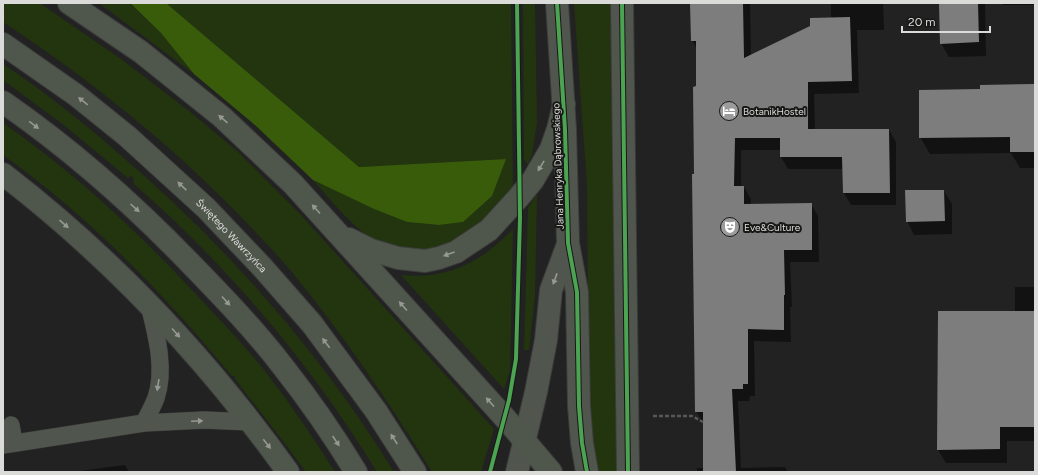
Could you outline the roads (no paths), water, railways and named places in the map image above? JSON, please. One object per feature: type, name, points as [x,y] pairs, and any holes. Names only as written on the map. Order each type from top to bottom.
[{"type":"main road","points":[[70,3],[141,52],[222,117],[293,184],[338,232],[551,472]]},
{"type":"main road","name":"Świętego Wawrzyńca","points":[[3,44],[76,95],[127,136],[206,208],[262,267],[312,324],[376,411],[415,472]]},
{"type":"main road","points":[[3,102],[68,151],[115,190],[144,217],[221,295],[284,367],[337,441],[356,472]]},
{"type":"main road","points":[[338,232],[370,250],[398,258],[425,260],[438,258],[456,252],[489,230],[533,180],[551,149],[564,104]]},
{"type":"main road","points":[[3,174],[35,199],[84,242],[116,271],[149,305],[188,347],[250,422],[288,472]]},
{"type":"street","name":"Jana Henryka Dąbrowskiego","points":[[557,3],[567,164],[568,242],[577,292],[579,406],[582,443],[587,472]]},
{"type":"street","points":[[622,3],[628,472]]},
{"type":"street","name":"Jana Henryka Dąbrowskiego","points":[[517,472],[536,392],[546,340],[551,290],[568,242]]},
{"type":"lane","points":[[144,423],[156,397],[159,379],[159,354],[156,333],[149,305]]},
{"type":"lane","points":[[11,425],[9,444],[144,423],[204,420],[250,422]]},
{"type":"place","name":"BotanikHostel","points":[[729,111]]},
{"type":"place","name":"Eve&Culture","points":[[730,227]]}]
